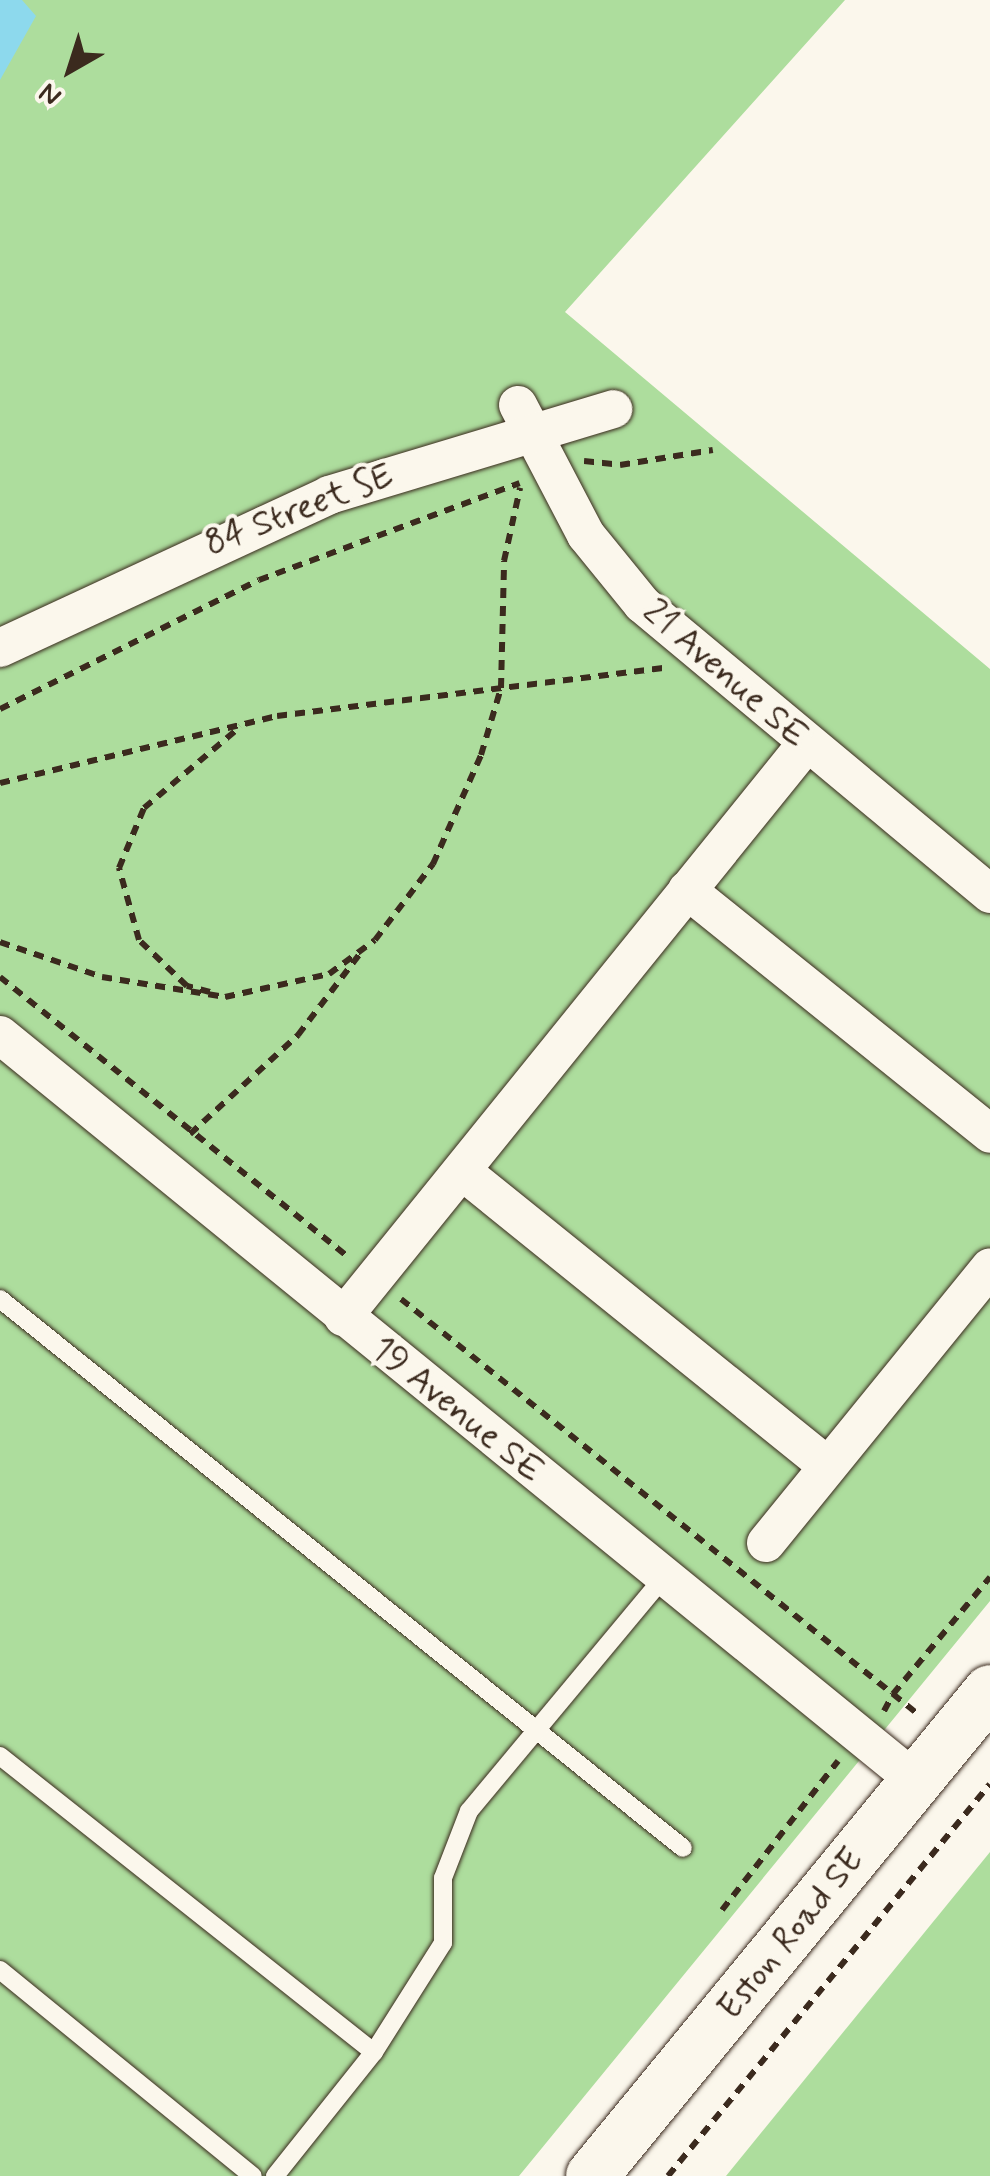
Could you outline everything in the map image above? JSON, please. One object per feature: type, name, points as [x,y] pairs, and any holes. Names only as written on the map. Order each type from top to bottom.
[{"type":"street","name":"84 Street SE","points":[[0,648],[328,494],[524,420],[613,409]]},
{"type":"street","name":"21 Avenue SE","points":[[524,420],[619,579],[675,637],[990,894]]},
{"type":"street","points":[[343,1317],[806,744]]},
{"type":"street","points":[[688,890],[990,1134]]},
{"type":"street","name":"19 Avenue SE","points":[[0,1036],[916,1782]]},
{"type":"street","points":[[462,1171],[828,1466]]},
{"type":"street","points":[[766,1543],[990,1266]]},
{"type":"street","name":"Eston Road SE","points":[[592,2176],[990,1691]]},
{"type":"lane","points":[[0,1299],[539,1726],[683,1848]]},
{"type":"lane","points":[[274,2176],[374,2052],[442,1943],[443,1878],[469,1811],[664,1578]]},
{"type":"lane","points":[[0,1756],[374,2052]]},
{"type":"lane","points":[[0,1970],[252,2176]]},
{"type":"path","points":[[593,458],[620,465],[713,450]]},
{"type":"path","points":[[0,709],[259,580],[522,482],[504,560],[501,688],[433,864],[406,909],[362,950],[329,974],[225,997],[102,978],[0,942]]},
{"type":"path","points":[[0,783],[250,722],[665,668]]},
{"type":"path","points":[[225,997],[187,986],[161,967],[132,922],[120,868],[144,808],[204,751],[250,722]]},
{"type":"path","points":[[184,1140],[298,1035],[362,950]]},
{"type":"path","points":[[0,977],[914,1711]]},
{"type":"path","points":[[893,1694],[990,1577]]},
{"type":"path","points":[[722,1910],[837,1762]]},
{"type":"path","points":[[668,2176],[990,1784]]},
{"type":"green space","points":[[0,0],[845,0],[565,312],[990,669],[990,1601],[519,2176],[0,2176]]},
{"type":"green space","points":[[990,1852],[990,2176],[726,2176]]},
{"type":"water","points":[[0,0],[22,0],[36,16],[0,80]]}]
